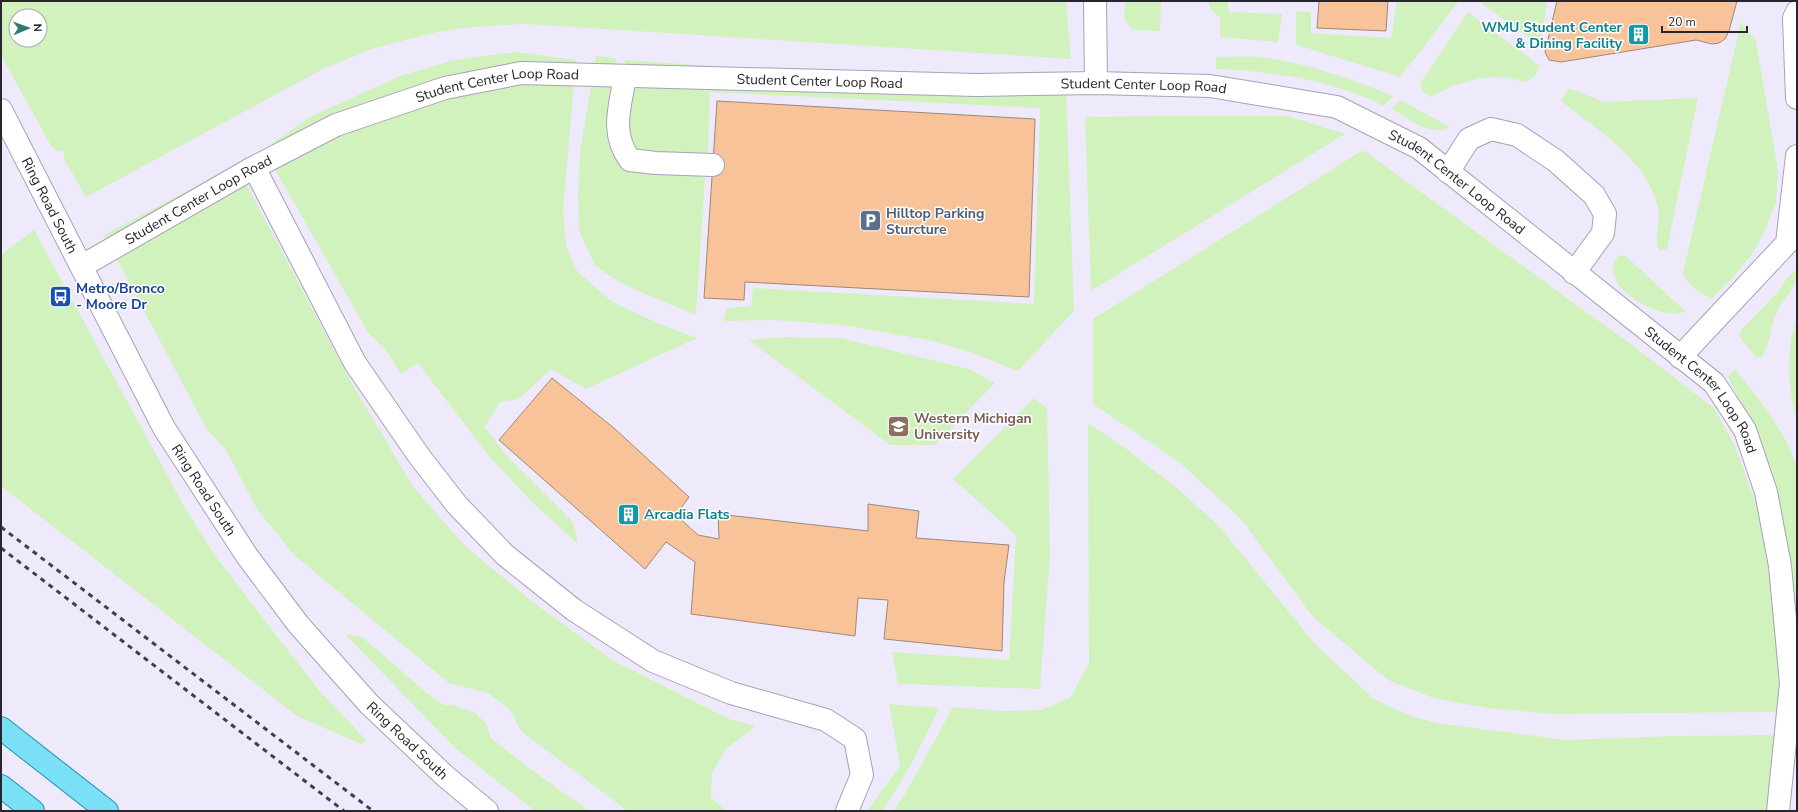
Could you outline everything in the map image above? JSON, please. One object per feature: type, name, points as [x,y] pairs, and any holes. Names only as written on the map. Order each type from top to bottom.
[{"type":"main road","points":[[1,728],[107,811]]},
{"type":"main road","points":[[1,786],[33,811]]},
{"type":"street","points":[[1095,1],[1096,83]]},
{"type":"street","points":[[1797,12],[1794,18],[1797,98]]},
{"type":"street","name":"Student Center Loop Road","points":[[82,266],[251,169],[336,125],[445,88],[521,74],[977,85],[1096,83],[1210,86],[1337,107],[1418,148],[1714,383],[1745,430],[1766,492],[1780,566],[1791,683],[1778,811]]},
{"type":"street","points":[[625,77],[618,117],[617,133],[622,149],[630,160],[656,163],[713,165]]},
{"type":"street","name":"Ring Road South","points":[[1,110],[164,428],[247,556],[298,624],[369,704],[445,776],[487,811]]},
{"type":"street","points":[[1448,172],[1469,139],[1491,129],[1516,135],[1556,161],[1594,195],[1604,214],[1603,233],[1574,273]]},
{"type":"street","points":[[1680,356],[1787,243],[1797,156]]},
{"type":"street","points":[[251,169],[258,175],[355,363],[419,456],[458,505],[505,555],[574,610],[653,661],[731,693],[826,720],[855,739],[862,775],[847,811]]},
{"type":"shaded area","name":"Western Michigan University","points":[[1,1],[1797,1],[1797,811],[1,811]]},
{"type":"green space","points":[[1,1],[1066,1],[1071,59],[525,24],[472,27],[443,31],[374,48],[321,70],[86,197],[64,159],[64,151],[56,150],[50,144],[1,55]]},
{"type":"green space","points":[[1125,1],[1161,1],[1160,31],[1133,30],[1124,20]]},
{"type":"green space","points":[[1208,1],[1228,1],[1229,12],[1282,14],[1278,42],[1220,37],[1220,18],[1210,8]]},
{"type":"green space","points":[[1397,1],[1459,1],[1400,77],[1296,45],[1296,11],[1311,12],[1311,33],[1391,38]]},
{"type":"green space","points":[[1478,1],[1547,1],[1541,46]]},
{"type":"green space","points":[[1468,12],[1540,66],[1534,77],[1525,82],[1501,77],[1489,77],[1453,86],[1431,97],[1422,91],[1420,84]]},
{"type":"green space","points":[[1741,22],[1756,41],[1778,171],[1776,201],[1765,231],[1751,255],[1730,281],[1712,298],[1694,288],[1687,281],[1683,273]]},
{"type":"green space","points":[[516,52],[576,60],[563,211],[566,246],[577,271],[611,301],[657,323],[697,338],[586,389],[551,369],[519,399],[500,402],[485,427],[505,454],[573,522],[578,544],[532,502],[487,454],[418,363],[401,374],[385,349],[369,334],[273,166],[269,154],[272,143],[312,116],[400,76],[454,60]]},
{"type":"green space","points":[[596,56],[616,58],[608,134],[627,168],[705,177],[695,315],[627,286],[610,276],[595,265],[579,231],[578,196],[580,152]]},
{"type":"green space","points":[[1216,57],[1258,57],[1276,59],[1344,77],[1393,96],[1384,106],[1343,89],[1302,78],[1260,72],[1216,69]]},
{"type":"green space","points":[[625,60],[1066,89],[1074,311],[1018,371],[978,355],[933,341],[842,325],[774,320],[723,321],[727,308],[751,306],[753,288],[1034,304],[1040,108],[710,92],[708,153],[657,157],[636,153],[625,129]]},
{"type":"green space","points":[[1569,88],[1604,102],[1698,98],[1667,249],[1659,250],[1657,245],[1659,213],[1652,191],[1644,175],[1619,147],[1590,122],[1561,101]]},
{"type":"green space","points":[[1400,100],[1450,127],[1443,130],[1435,130],[1428,129],[1412,122],[1392,109]]},
{"type":"green space","points":[[1288,116],[1345,134],[1091,291],[1085,117]]},
{"type":"green space","points":[[1363,150],[1629,343],[1714,408],[1735,446],[1757,507],[1770,581],[1778,654],[1779,712],[1552,714],[1487,708],[1433,698],[1388,680],[1312,616],[1242,520],[1179,462],[1093,404],[1093,319]]},
{"type":"green space","points":[[236,165],[352,384],[414,488],[465,546],[538,606],[614,661],[729,719],[756,726],[726,749],[712,773],[711,797],[726,811],[628,811],[521,731],[510,710],[488,693],[449,683],[294,555],[257,509],[226,450],[206,428],[104,235]]},
{"type":"green space","points":[[34,230],[184,506],[216,557],[317,688],[367,741],[361,744],[297,716],[1,486],[1,255]]},
{"type":"green space","points":[[1619,255],[1627,257],[1686,312],[1665,313],[1650,308],[1631,297],[1617,282],[1613,273],[1614,264]]},
{"type":"green space","points":[[1797,269],[1795,283],[1778,309],[1773,321],[1765,352],[1762,357],[1756,357],[1739,336],[1742,329],[1777,293],[1788,277]]},
{"type":"green space","points":[[1797,320],[1797,419],[1790,383],[1789,355],[1793,330]]},
{"type":"green space","points":[[784,337],[840,338],[969,369],[995,383],[935,445],[890,445],[749,340]]},
{"type":"green space","points":[[1735,369],[1762,403],[1779,429],[1797,467],[1797,655],[1781,512],[1761,444],[1728,377]]},
{"type":"green space","points":[[1034,398],[1047,408],[1050,555],[1040,689],[898,684],[892,652],[1009,660],[1016,535],[953,479]]},
{"type":"green space","points":[[1088,423],[1124,447],[1178,489],[1219,526],[1315,644],[1374,699],[1411,716],[1436,723],[1565,740],[1676,736],[1775,735],[1767,811],[893,811],[905,794],[953,707],[1003,711],[1041,710],[1070,698],[1089,663]]},
{"type":"green space","points":[[345,634],[362,637],[427,693],[444,705],[453,705],[476,713],[487,725],[490,737],[521,762],[589,811],[535,811],[454,747]]},
{"type":"green space","points":[[889,704],[939,708],[906,774],[882,811],[867,811],[900,766]]},
{"type":"building","points":[[1319,1],[1388,1],[1386,31],[1317,28]]},
{"type":"building","name":"WMU Student Center & Dining Facility","points":[[1557,1],[1737,1],[1729,31],[1725,39],[1719,43],[1712,44],[1696,40],[1561,62],[1549,60],[1545,52]]},
{"type":"building","name":"Hilltop Parking Sturcture","points":[[717,101],[1035,119],[1029,297],[745,282],[744,300],[704,298]]},
{"type":"building","name":"Arcadia Flats","points":[[552,378],[615,429],[689,497],[676,515],[698,535],[719,539],[718,514],[868,531],[868,504],[919,511],[916,538],[1009,545],[1004,582],[1002,651],[884,639],[888,600],[858,598],[855,636],[691,614],[695,562],[666,542],[645,569],[499,440]]},
{"type":"railway","points":[[1,527],[373,811]]},
{"type":"railway","points":[[1,548],[344,811]]},
{"type":"place","name":"WMU Student Center & Dining Facility","points":[[1638,35]]},
{"type":"place","name":"Hilltop Parking Sturcture","points":[[871,221]]},
{"type":"place","name":"Metro/Bronco - Moore Dr","points":[[61,296]]},
{"type":"place","name":"Western Michigan University","points":[[899,426]]},
{"type":"place","name":"Arcadia Flats","points":[[629,514]]}]
